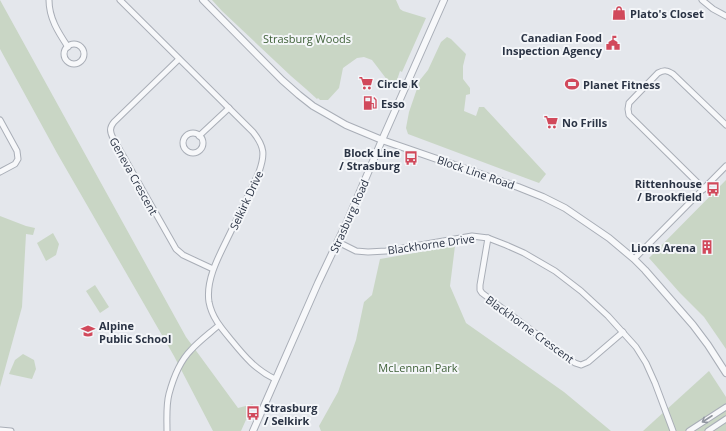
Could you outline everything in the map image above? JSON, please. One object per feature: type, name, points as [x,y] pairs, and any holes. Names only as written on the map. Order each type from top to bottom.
[{"type":"street","points":[[50,0],[51,17],[68,47]]},
{"type":"street","name":"Selkirk Drive","points":[[120,0],[254,132],[262,145],[264,152],[259,172],[213,269],[208,292],[209,303],[219,326],[251,364],[266,375],[275,379]]},
{"type":"street","name":"Block Line Road","points":[[203,0],[282,80],[306,101],[327,114],[346,125],[382,140],[514,185],[543,197],[565,208],[609,238],[634,258],[693,325],[726,373]]},
{"type":"street","name":"Strasburg Road","points":[[253,431],[444,0]]},
{"type":"street","points":[[702,0],[713,9],[726,16]]},
{"type":"street","name":"Geneva Crescent","points":[[179,59],[114,122],[110,129],[113,138],[171,243],[183,255],[213,269]]},
{"type":"street","points":[[704,189],[629,115],[629,103],[658,73],[664,70],[669,71],[726,125]]},
{"type":"street","points":[[199,136],[229,108]]},
{"type":"street","points":[[0,120],[17,151],[18,158],[15,164],[0,172]]},
{"type":"street","points":[[634,258],[726,166]]},
{"type":"street","name":"Blackhorne Drive","points":[[338,242],[356,251],[368,252],[386,251],[472,236],[488,238],[506,244],[524,253],[555,271],[592,300],[636,347],[655,383],[673,431]]},
{"type":"street","name":"Blackhorne Crescent","points":[[488,238],[480,281],[480,290],[482,293],[575,363],[581,364],[588,362],[623,332]]},
{"type":"street","points":[[167,431],[168,395],[175,376],[182,362],[191,350],[219,326]]},
{"type":"street","points":[[689,431],[726,407]]},
{"type":"street","points":[[708,431],[726,419]]},
{"type":"street","points":[[0,430],[11,431]]},
{"type":"green space","points":[[0,0],[186,337],[238,408],[253,404],[241,431],[213,431],[174,356],[57,153],[0,49]]},
{"type":"green space","name":"Strasburg Woods","points":[[212,0],[396,0],[400,9],[403,11],[426,18],[402,72],[400,71],[396,83],[388,81],[372,60],[364,57],[357,58],[343,68],[339,88],[328,100],[320,100],[291,76]]},
{"type":"green space","points":[[447,37],[466,54],[463,66],[463,79],[470,88],[470,94],[466,95],[464,111],[476,116],[479,107],[484,107],[546,174],[539,183],[408,134],[406,128],[409,112],[420,80],[428,70],[441,42]]},
{"type":"green space","points":[[726,180],[726,349],[704,317],[649,258]]},
{"type":"green space","points":[[0,216],[35,228],[33,235],[26,234],[22,307],[0,387]]},
{"type":"green space","points":[[53,233],[59,244],[56,255],[46,261],[37,243]]},
{"type":"green space","name":"McLennan Park","points":[[455,246],[450,286],[466,323],[564,392],[611,431],[321,431],[319,426],[338,392],[356,340],[364,302],[372,295],[380,259]]},
{"type":"green space","points":[[95,285],[109,307],[100,313],[86,291]]},
{"type":"green space","points":[[23,354],[34,360],[36,369],[32,379],[9,374],[15,360]]},
{"type":"green space","points":[[709,371],[726,397],[726,431],[643,431]]},
{"type":"place","name":"Plato's Closet","points":[[619,13]]},
{"type":"place","name":"Canadian Food Inspection Agency","points":[[613,43]]},
{"type":"place","name":"Circle K","points":[[366,83]]},
{"type":"place","name":"Planet Fitness","points":[[572,84]]},
{"type":"place","name":"Esso","points":[[370,103]]},
{"type":"place","name":"No Frills","points":[[551,122]]},
{"type":"place","name":"Block Line / Strasburg","points":[[411,158]]},
{"type":"place","name":"Rittenhouse / Brookfield","points":[[713,189]]},
{"type":"place","name":"Lions Arena","points":[[707,247]]},
{"type":"place","name":"Alpine Public School","points":[[88,331]]},
{"type":"place","name":"Strasburg / Selkirk","points":[[253,413]]}]
